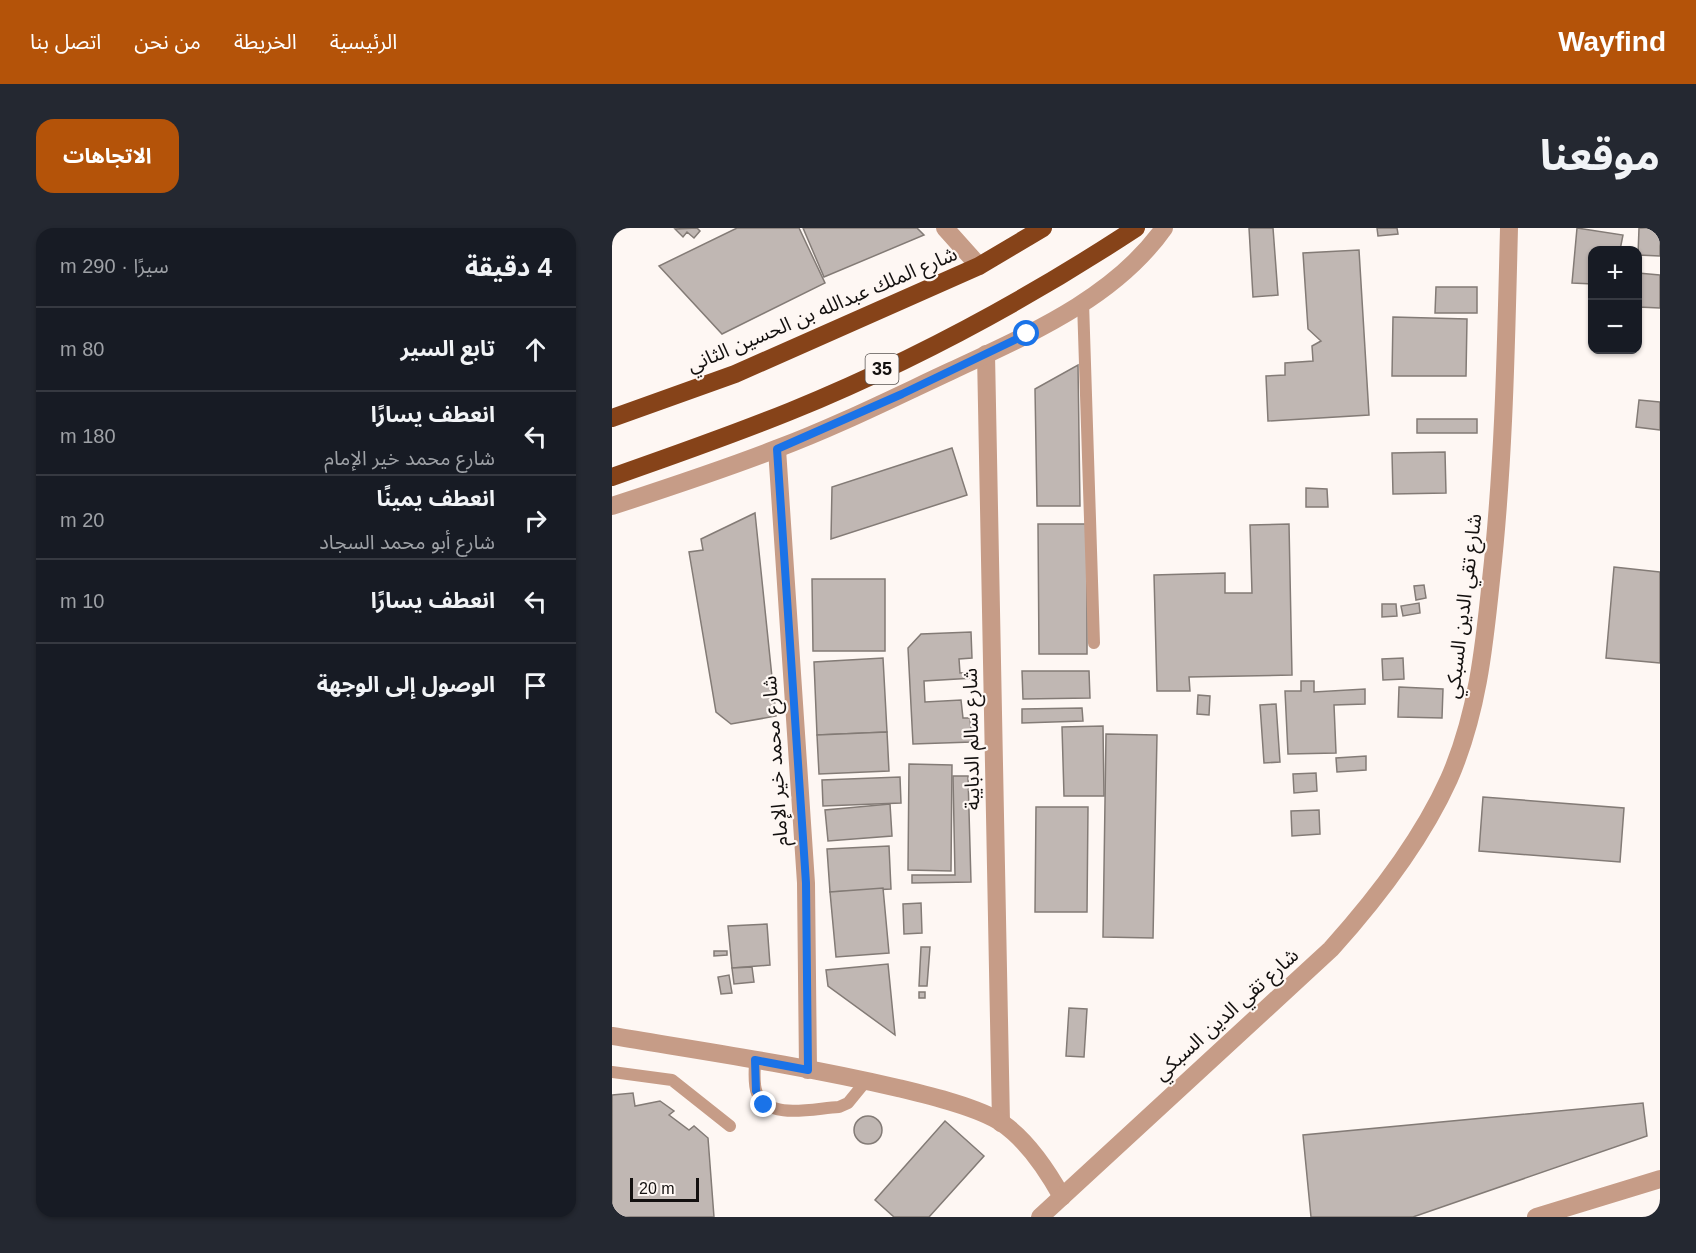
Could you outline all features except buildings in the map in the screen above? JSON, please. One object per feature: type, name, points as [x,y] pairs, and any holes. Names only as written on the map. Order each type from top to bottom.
[{"type":"highway","name":"شارع الملك عبدالله بن الحسين الثاني","points":[[612,418],[735,374],[979,266],[1043,228]]},
{"type":"highway","name":"35","points":[[612,477],[793,410],[962,332],[1085,261],[1136,228]]},
{"type":"street","points":[[945,228],[979,266]]},
{"type":"street","points":[[612,506],[777,449],[986,354],[1083,302],[1130,268],[1164,228]]},
{"type":"street","name":"شارع تقي الدين السبكي","points":[[1040,1217],[1331,950],[1365,912],[1396,868],[1449,780],[1476,698],[1493,563],[1505,423],[1509,228]]},
{"type":"street","name":"شارع سالم الدبايبة","points":[[986,354],[1001,1123]]},
{"type":"street","name":"شارع محمد خير الإمام","points":[[777,449],[806,883],[808,1070]]},
{"type":"street","points":[[612,1036],[755,1060],[924,1094],[1001,1123],[1036,1157],[1062,1197]]},
{"type":"street","points":[[1536,1217],[1660,1179]]},
{"type":"lane","points":[[1083,302],[1094,643]]},
{"type":"lane","points":[[755,1060],[756,1091],[764,1105],[776,1110],[839,1107],[848,1103],[866,1081]]},
{"type":"lane","points":[[612,1072],[672,1080],[730,1126]]},
{"type":"route","points":[[764,1105],[756,1091],[755,1060],[808,1070],[809,971],[806,883],[777,449],[902,394],[1027,334]]}]
